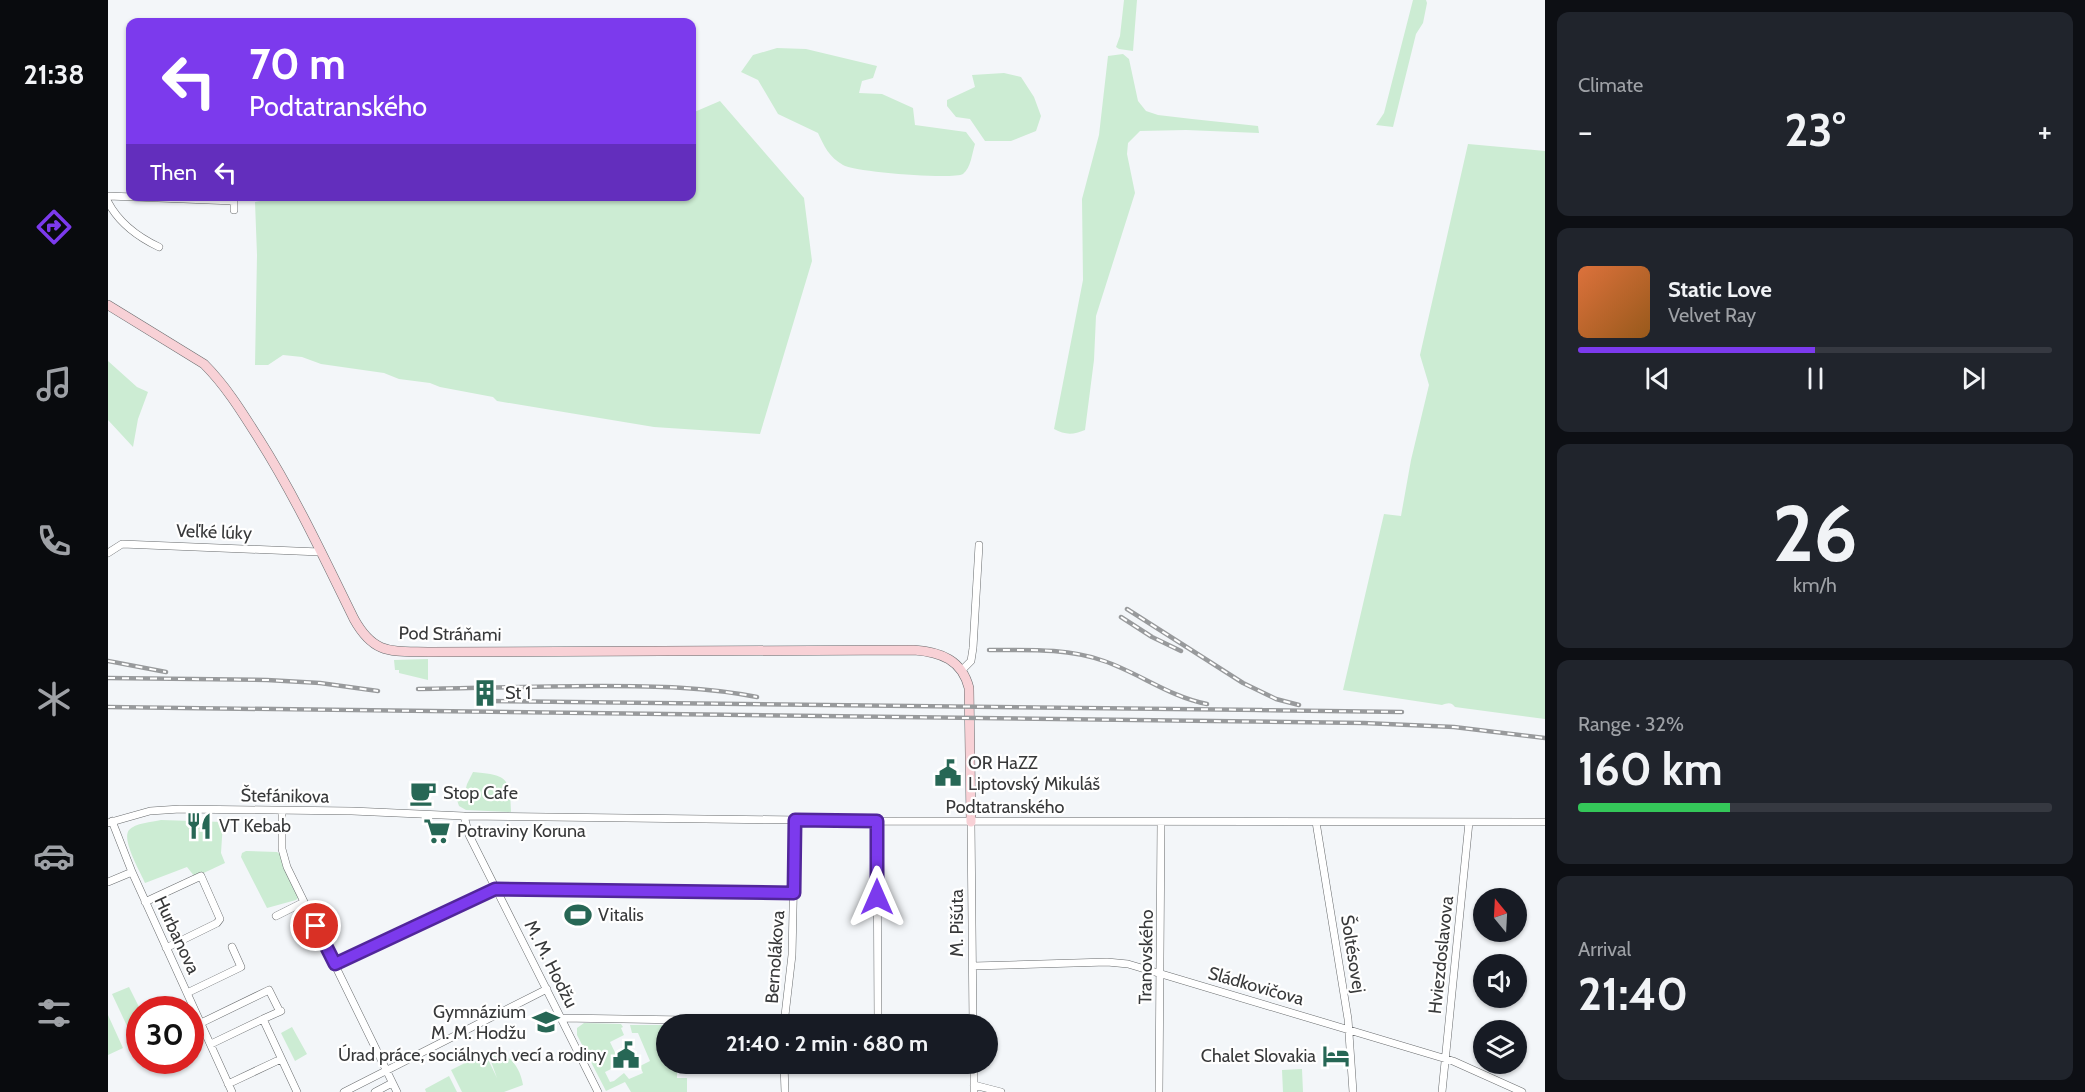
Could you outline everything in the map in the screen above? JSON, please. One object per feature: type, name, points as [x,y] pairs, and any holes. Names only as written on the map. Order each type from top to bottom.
[{"type":"street","points":[[108,196],[126,196]]},
{"type":"street","points":[[108,201],[118,216],[140,238],[159,247]]},
{"type":"street","points":[[234,201],[234,210]]},
{"type":"street","name":"Pod Stráňami","points":[[108,305],[204,364],[216,376],[265,449],[292,496],[360,631],[370,643],[382,648],[428,652],[914,650],[944,655],[962,670]]},
{"type":"street","name":"Veľké lúky","points":[[108,553],[122,544],[320,552]]},
{"type":"street","points":[[971,822],[970,700],[968,682],[962,670],[968,665],[972,656],[979,545]]},
{"type":"street","name":"Štefánikova","points":[[110,822],[140,813],[164,810],[352,811],[464,816]]},
{"type":"street","points":[[282,811],[283,854],[397,1092]]},
{"type":"street","name":"Podtatranského","points":[[464,816],[971,822],[1545,822]]},
{"type":"street","name":"M. M. Hodžu","points":[[464,816],[469,835],[495,889],[598,1092]]},
{"type":"street","name":"Bernolákova","points":[[785,1014],[792,955],[795,820]]},
{"type":"street","points":[[877,821],[878,1014]]},
{"type":"street","name":"Hurbanova","points":[[110,822],[188,996]]},
{"type":"street","name":"M. Pišúta","points":[[971,822],[973,1014]]},
{"type":"street","name":"Tranovského","points":[[1159,1092],[1161,822]]},
{"type":"street","name":"Šoltésovej","points":[[1316,822],[1349,1029],[1353,1092]]},
{"type":"street","name":"Hviezdoslavova","points":[[1442,1092],[1469,822]]},
{"type":"street","points":[[109,882],[132,872]]},
{"type":"street","points":[[145,902],[201,876],[220,918],[217,923],[166,948]]},
{"type":"street","points":[[335,964],[495,889],[794,893]]},
{"type":"street","points":[[276,916],[304,902]]},
{"type":"street","points":[[187,993],[241,968],[232,947]]},
{"type":"street","name":"Sládkovičova","points":[[973,966],[1114,962],[1446,1059],[1522,1092]]},
{"type":"street","points":[[344,1092],[547,989]]},
{"type":"street","points":[[204,1022],[269,990],[279,1010],[211,1044]]},
{"type":"street","points":[[263,1018],[297,1092]]},
{"type":"street","points":[[561,1018],[656,1020]]},
{"type":"street","name":"Hurbanova","points":[[204,1029],[232,1092]]},
{"type":"street","points":[[228,1084],[281,1059]]},
{"type":"street","points":[[784,1074],[784,1092]]},
{"type":"street","points":[[375,1092],[392,1083]]},
{"type":"street","points":[[974,1089],[1000,1092]]},
{"type":"green space","points":[[1124,0],[1137,0],[1133,51],[1116,47],[1120,36]]},
{"type":"green space","points":[[1413,0],[1426,0],[1427,3],[1423,23],[1416,34],[1393,127],[1376,125],[1384,113]]},
{"type":"green space","points":[[777,48],[806,49],[877,66],[873,78],[862,81],[859,93],[882,94],[913,108],[915,125],[966,132],[975,144],[968,168],[963,174],[955,176],[924,176],[851,168],[838,162],[825,147],[818,133],[778,114],[758,80],[741,72],[753,55]]},
{"type":"green space","points":[[1123,54],[1129,59],[1138,101],[1146,111],[1158,115],[1258,126],[1259,133],[1140,131],[1128,143],[1127,154],[1135,193],[1096,316],[1094,360],[1085,430],[1065,433],[1054,429],[1083,280],[1082,199],[1099,135],[1108,56]]},
{"type":"green space","points":[[1004,73],[1021,77],[1034,97],[1041,116],[1036,131],[1011,141],[985,141],[970,119],[956,117],[947,106],[947,100],[975,87],[972,75]]},
{"type":"green space","points":[[720,101],[804,198],[812,261],[760,434],[654,427],[497,401],[493,397],[430,383],[399,379],[384,373],[321,364],[302,357],[283,355],[268,365],[255,365],[257,255],[255,202],[696,201],[696,111]]},
{"type":"green space","points":[[1468,144],[1545,151],[1545,719],[1455,707],[1449,703],[1442,705],[1343,690],[1384,514],[1401,516],[1411,460],[1429,385],[1420,355]]},
{"type":"green space","points":[[108,361],[137,387],[148,392],[138,419],[133,447],[108,420]]},
{"type":"green space","points":[[428,659],[428,680],[395,670],[394,660]]},
{"type":"green space","points":[[473,772],[494,775],[505,780],[510,792],[511,812],[466,810],[459,806],[457,800],[463,800]]},
{"type":"green space","points":[[161,820],[223,822],[221,853],[225,863],[195,877],[187,867],[145,883],[129,849],[127,835],[129,830],[135,826]]},
{"type":"green space","points":[[246,851],[280,854],[298,898],[267,908],[241,857]]},
{"type":"green space","points":[[129,987],[134,996],[126,996],[126,1024],[112,994]]},
{"type":"green space","points":[[108,1015],[123,1048],[108,1055]]},
{"type":"green space","points":[[584,1023],[621,1024],[623,1027],[621,1028],[624,1035],[610,1042],[622,1067],[619,1069],[617,1066],[605,1072],[610,1082],[624,1073],[629,1079],[643,1073],[640,1066],[650,1061],[638,1033],[632,1033],[630,1025],[656,1025],[656,1074],[677,1074],[677,1078],[687,1078],[687,1092],[631,1092],[625,1082],[606,1091],[577,1035],[577,1028]]},
{"type":"green space","points":[[292,1027],[307,1054],[295,1061],[281,1033]]},
{"type":"green space","points":[[485,1053],[497,1078],[488,1053],[501,1054],[512,1061],[523,1085],[504,1092],[462,1092],[451,1070]]},
{"type":"green space","points":[[1302,1069],[1303,1092],[1283,1092],[1282,1070]]},
{"type":"green space","points":[[449,1076],[457,1092],[426,1092],[425,1089]]},
{"type":"railway","points":[[1127,609],[1243,683],[1276,699],[1299,705]]},
{"type":"railway","points":[[1121,617],[1152,637],[1181,651]]},
{"type":"railway","points":[[989,650],[1047,651],[1090,657],[1117,666],[1180,696],[1207,704]]},
{"type":"railway","points":[[108,661],[166,672]]},
{"type":"railway","points":[[108,678],[267,680],[320,683],[378,691]]},
{"type":"railway","points":[[418,689],[641,686],[699,689],[757,697]]},
{"type":"railway","points":[[487,701],[1262,710]]},
{"type":"railway","points":[[108,707],[1364,723],[1454,727],[1545,738]]},
{"type":"railway","points":[[1255,710],[1402,712]]},
{"type":"place","name":"St 1","points":[[485,693]]},
{"type":"place","name":"OR HaZZ Liptovský Mikuláš","points":[[948,773]]},
{"type":"place","name":"Stop Cafe","points":[[423,793]]},
{"type":"place","name":"VT Kebab","points":[[199,826]]},
{"type":"place","name":"Potraviny Koruna","points":[[437,831]]},
{"type":"place","name":"Vitalis","points":[[578,915]]},
{"type":"place","name":"Gymnázium M. M. Hodžu","points":[[546,1022]]},
{"type":"place","name":"Úrad práce, sociálnych vecí a rodiny","points":[[626,1055]]},
{"type":"place","name":"Chalet Slovakia","points":[[1336,1056]]},
{"type":"route","points":[[316,926],[335,964],[495,889],[794,893],[795,820],[877,821],[877,897]]}]
